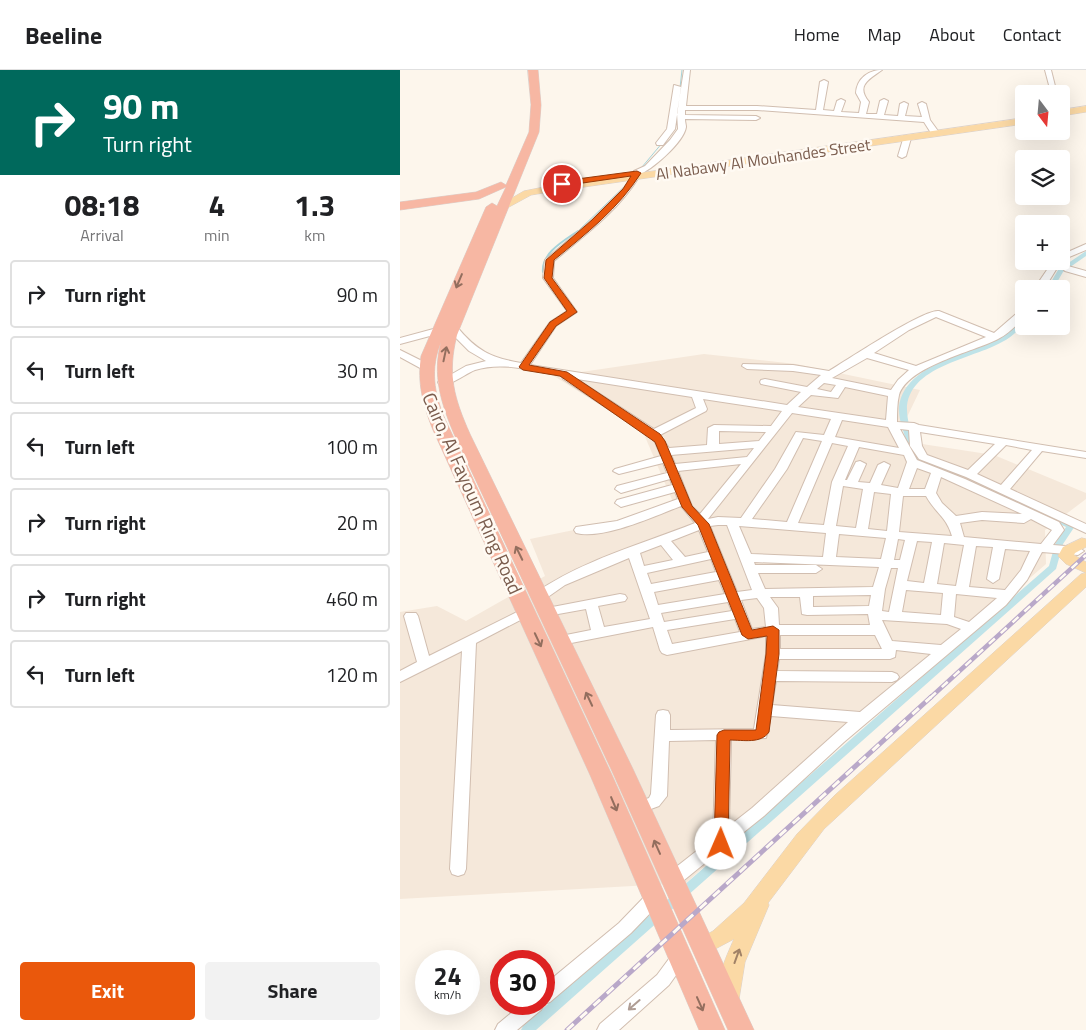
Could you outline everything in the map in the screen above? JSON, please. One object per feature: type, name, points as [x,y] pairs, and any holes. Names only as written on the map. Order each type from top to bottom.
[{"type":"highway","name":"Cairo, Al Fayoum Ring Road","points":[[518,158],[523,124],[522,70]]},
{"type":"highway","name":"Cairo, Al Fayoum Ring Road","points":[[533,70],[536,124],[518,158],[445,330],[426,367],[426,387],[431,404],[601,775],[660,911],[728,1003],[741,1030]]},
{"type":"highway","points":[[400,207],[479,195],[508,183]]},
{"type":"highway","points":[[400,207],[476,200],[498,207]]},
{"type":"highway","name":"Cairo, Al Fayoum Ring Road","points":[[445,330],[443,382],[452,411],[622,768],[679,895],[691,952],[712,1030]]},
{"type":"highway","points":[[470,490],[487,486]]},
{"type":"highway","points":[[601,775],[622,768]]},
{"type":"main road","points":[[1070,113],[1086,111]]},
{"type":"main road","name":"Al Nabawy Al Mouhandes Street","points":[[756,158],[934,131],[1015,121]]},
{"type":"main road","name":"Al Nabawy Al Mouhandes Street","points":[[498,207],[520,196],[537,191],[756,158],[907,138],[986,130],[1015,122]]},
{"type":"main road","name":"Al Nabawy Al Mouhandes Street","points":[[508,183],[537,187],[636,175]]},
{"type":"main road","points":[[1078,546],[1066,556],[1068,559],[1086,568]]},
{"type":"main road","points":[[691,952],[726,934],[765,892],[798,845],[817,825],[1086,578]]},
{"type":"main road","points":[[728,1003],[729,988],[736,958],[765,892]]},
{"type":"street","points":[[523,367],[553,324],[572,312],[548,278],[550,260],[595,222],[626,191],[636,175],[637,169],[666,138],[671,129],[679,70]]},
{"type":"street","points":[[636,175],[647,169],[673,142],[682,129],[683,94],[687,70]]},
{"type":"street","points":[[862,116],[865,102],[860,98],[859,88],[868,75],[879,70]]},
{"type":"street","points":[[1048,70],[1052,85]]},
{"type":"street","points":[[819,113],[822,104],[820,96],[824,82]]},
{"type":"street","points":[[837,114],[841,100]]},
{"type":"street","points":[[880,117],[884,101]]},
{"type":"street","points":[[901,118],[904,104]]},
{"type":"street","points":[[922,104],[926,120],[934,131]]},
{"type":"street","points":[[683,116],[694,106],[757,108],[926,120]]},
{"type":"street","points":[[683,116],[752,121]]},
{"type":"street","points":[[902,156],[907,138]]},
{"type":"street","points":[[1070,254],[1086,246]]},
{"type":"street","points":[[1070,270],[1086,274]]},
{"type":"street","points":[[702,522],[789,408],[808,390],[826,377],[866,354],[905,328],[936,313],[995,337]]},
{"type":"street","points":[[679,895],[721,844],[864,718],[895,683],[943,650],[1008,595],[1058,530],[1049,521],[913,462],[906,452],[893,423],[894,394],[902,380],[918,370],[995,337],[1010,327],[1015,321]]},
{"type":"street","points":[[400,341],[445,330],[477,353],[497,362],[563,374],[893,423],[1086,455]]},
{"type":"street","points":[[400,353],[426,367]]},
{"type":"street","points":[[866,354],[918,370]]},
{"type":"street","points":[[443,382],[470,368],[497,362]]},
{"type":"street","points":[[746,366],[793,368],[826,377],[842,384],[894,394]]},
{"type":"street","points":[[563,374],[653,434],[660,441],[687,507],[702,522],[748,635]]},
{"type":"street","points":[[765,382],[834,396],[842,384]]},
{"type":"street","points":[[653,434],[702,409],[696,394]]},
{"type":"street","points":[[791,526],[838,416]]},
{"type":"street","points":[[911,426],[916,446],[924,457],[1003,490],[1078,546]]},
{"type":"street","points":[[713,447],[714,428],[774,429]]},
{"type":"street","points":[[744,522],[781,470],[800,434],[906,452]]},
{"type":"street","points":[[970,475],[1003,442]]},
{"type":"street","points":[[621,489],[669,463],[713,447],[763,444]]},
{"type":"street","points":[[829,561],[831,530],[838,482],[855,444]]},
{"type":"street","points":[[1003,490],[1040,447]]},
{"type":"street","points":[[619,471],[669,463],[750,460]]},
{"type":"street","points":[[895,683],[889,650],[879,630],[875,613],[884,566],[893,535],[900,492],[913,462]]},
{"type":"street","points":[[851,484],[860,464]]},
{"type":"street","points":[[861,532],[871,487],[884,465]]},
{"type":"street","points":[[937,471],[936,480],[929,490],[930,493],[936,505],[953,520],[965,541],[956,589],[947,620]]},
{"type":"street","points":[[838,482],[900,492],[930,493]]},
{"type":"street","points":[[620,503],[678,487]]},
{"type":"street","points":[[580,530],[594,530],[615,525],[684,501]]},
{"type":"street","points":[[953,520],[982,516],[1024,519],[1030,513]]},
{"type":"street","points":[[662,736],[761,734],[772,654],[773,630],[771,608],[760,592],[731,521]]},
{"type":"street","points":[[540,596],[560,582],[702,522],[731,521],[1043,548],[1078,546]]},
{"type":"street","points":[[895,616],[900,584],[912,536]]},
{"type":"street","points":[[930,587],[939,538]]},
{"type":"street","points":[[663,539],[681,561]]},
{"type":"street","points":[[993,579],[1000,543]]},
{"type":"street","points":[[633,550],[667,650],[773,630],[879,630]]},
{"type":"street","points":[[640,571],[716,554]]},
{"type":"street","points":[[748,564],[829,561],[884,566]]},
{"type":"street","points":[[748,564],[884,566],[905,564]]},
{"type":"street","points":[[646,589],[724,575]]},
{"type":"street","points":[[900,584],[1008,595]]},
{"type":"street","points":[[806,591],[807,611],[875,613],[947,620],[971,627]]},
{"type":"street","points":[[561,640],[657,620],[733,596],[760,592],[879,591]]},
{"type":"street","points":[[547,612],[620,598]]},
{"type":"street","points":[[590,604],[599,633]]},
{"type":"street","points":[[400,677],[525,612]]},
{"type":"street","points":[[657,620],[740,614]]},
{"type":"street","points":[[411,616],[424,664]]},
{"type":"street","points":[[458,869],[469,641]]},
{"type":"street","points":[[772,654],[943,650]]},
{"type":"street","points":[[828,654],[830,676]]},
{"type":"street","points":[[769,676],[830,676],[895,683]]},
{"type":"street","points":[[764,710],[864,718]]},
{"type":"street","points":[[640,807],[654,802],[659,796],[663,715]]},
{"type":"street","points":[[721,844],[724,735]]},
{"type":"street","points":[[555,987],[625,928],[660,911]]},
{"type":"street","points":[[606,1030],[663,980],[691,952]]},
{"type":"street","points":[[504,1030],[522,1015]]},
{"type":"shaded area","points":[[704,354],[796,364],[920,390],[896,440],[994,455],[1086,493],[1086,499],[1045,530],[1046,564],[907,685],[686,883],[400,899],[400,612],[437,606],[466,621],[545,576],[530,539],[676,509],[643,432],[554,376]]},
{"type":"waterway","points":[[680,88],[682,70]]},
{"type":"waterway","points":[[642,167],[663,142]]},
{"type":"waterway","points":[[577,232],[628,183]]},
{"type":"waterway","points":[[543,272],[543,265],[550,253],[578,231]]},
{"type":"waterway","points":[[1055,280],[1060,271],[1086,253]]},
{"type":"waterway","points":[[928,461],[915,456],[903,414],[906,394],[914,382],[926,373],[956,358],[987,347],[1015,329]]},
{"type":"waterway","points":[[527,1030],[1053,567],[1059,544],[1071,526],[1018,501]]},
{"type":"railway","points":[[930,698],[1086,555]]},
{"type":"railway","points":[[567,1030],[931,697]]},
{"type":"route","points":[[562,184],[637,173],[626,191],[595,222],[550,260],[547,276],[572,312],[553,324],[523,367],[563,374],[653,434],[660,441],[687,507],[703,524],[748,635],[773,630],[772,654],[762,732],[758,735],[724,735],[721,844]]}]
